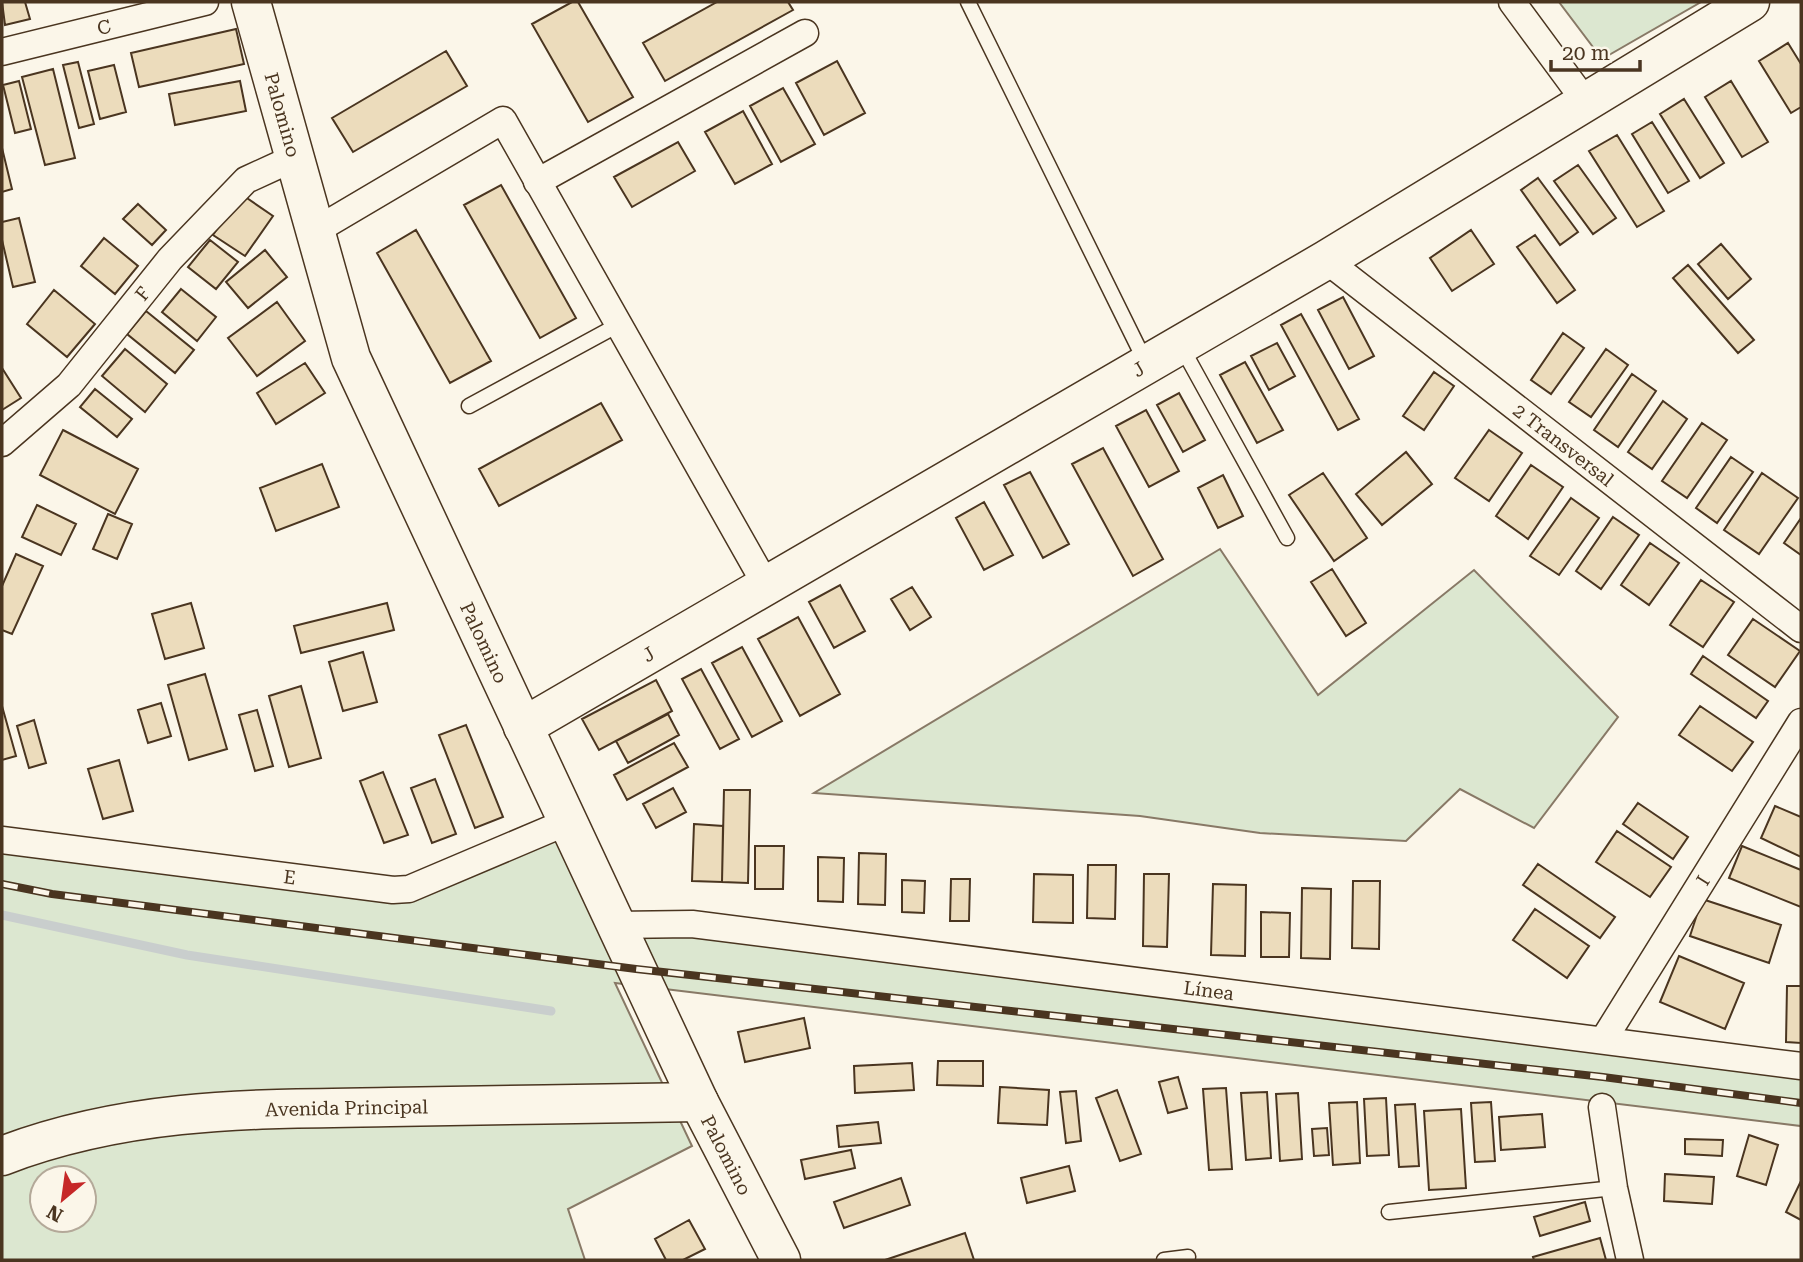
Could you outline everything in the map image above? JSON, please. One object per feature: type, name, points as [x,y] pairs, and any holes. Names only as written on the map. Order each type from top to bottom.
[{"type":"main road","name":"Palomino","points":[[251,2],[351,358],[699,1102],[781,1260]]},
{"type":"main road","name":"J","points":[[523,727],[1326,260],[1750,2]]},
{"type":"main road","name":"Avenida Principal","points":[[2,1156],[30,1145],[130,1121],[217,1110],[699,1102]]},
{"type":"street","name":"C","points":[[2,52],[205,2]]},
{"type":"street","points":[[1511,2],[1585,101]]},
{"type":"street","points":[[537,182],[805,33]]},
{"type":"street","points":[[315,231],[503,120],[766,585]]},
{"type":"street","name":"F","points":[[2,443],[69,385],[170,259],[246,180],[294,158]]},
{"type":"street","name":"2 Transversal","points":[[1326,260],[1801,629]]},
{"type":"street","name":"I","points":[[1604,1039],[1801,722]]},
{"type":"street","name":"E","points":[[2,840],[393,890],[409,889],[567,822]]},
{"type":"street","name":"Línea","points":[[615,925],[692,924],[1801,1066]]},
{"type":"street","points":[[1602,1107],[1614,1188],[1630,1260]]},
{"type":"lane","points":[[968,2],[1147,364]]},
{"type":"lane","points":[[469,406],[618,325]]},
{"type":"lane","points":[[1180,344],[1287,538]]},
{"type":"lane","points":[[1389,1212],[1614,1188]]},
{"type":"lane","points":[[1164,1260],[1188,1257]]},
{"type":"green space","points":[[1559,2],[1701,2],[1602,59]]},
{"type":"green space","points":[[1220,549],[1318,695],[1474,570],[1618,717],[1534,828],[1460,789],[1406,841],[1260,833],[1140,816],[814,793]]},
{"type":"green space","points":[[549,819],[615,925],[1801,1064],[1801,1126],[615,983],[692,1146],[568,1209],[585,1260],[2,1260],[2,843],[393,890]]},
{"type":"building","points":[[2,2],[25,2],[30,19],[5,25]]},
{"type":"building","points":[[572,2],[578,2],[633,97],[588,122],[532,24]]},
{"type":"building","points":[[717,2],[788,2],[793,10],[665,81],[643,43]]},
{"type":"building","points":[[236,29],[244,64],[139,87],[131,53]]},
{"type":"building","points":[[1788,43],[1801,64],[1801,107],[1791,113],[1759,61]]},
{"type":"building","points":[[446,51],[467,86],[353,152],[332,118]]},
{"type":"building","points":[[837,61],[865,113],[824,135],[796,83]]},
{"type":"building","points":[[78,62],[94,124],[79,128],[63,65]]},
{"type":"building","points":[[114,65],[126,112],[100,119],[88,71]]},
{"type":"building","points":[[53,69],[75,158],[45,165],[22,77]]},
{"type":"building","points":[[19,81],[31,129],[15,133],[3,85]]},
{"type":"building","points":[[240,81],[246,111],[175,125],[169,94]]},
{"type":"building","points":[[1731,81],[1768,142],[1742,157],[1705,97]]},
{"type":"building","points":[[783,88],[815,144],[781,162],[750,106]]},
{"type":"building","points":[[1684,99],[1724,163],[1700,178],[1660,114]]},
{"type":"building","points":[[743,111],[772,164],[735,184],[705,132]]},
{"type":"building","points":[[1652,122],[1689,181],[1668,193],[1632,134]]},
{"type":"building","points":[[1617,135],[1664,211],[1637,227],[1589,151]]},
{"type":"building","points":[[678,142],[695,171],[632,207],[614,177]]},
{"type":"building","points":[[2,148],[12,189],[2,192]]},
{"type":"building","points":[[1578,165],[1616,218],[1593,234],[1554,181]]},
{"type":"building","points":[[1538,178],[1578,232],[1560,245],[1521,190]]},
{"type":"building","points":[[501,185],[576,318],[540,338],[464,205]]},
{"type":"building","points":[[241,194],[273,216],[245,256],[213,235]]},
{"type":"building","points":[[138,204],[166,230],[152,245],[123,219]]},
{"type":"building","points":[[19,218],[35,282],[13,287],[2,240],[2,222]]},
{"type":"building","points":[[416,230],[491,361],[450,383],[377,253]]},
{"type":"building","points":[[1471,230],[1494,264],[1452,291],[1430,258]]},
{"type":"building","points":[[1535,235],[1575,290],[1557,303],[1517,247]]},
{"type":"building","points":[[104,238],[138,266],[115,294],[81,266]]},
{"type":"building","points":[[210,240],[238,262],[216,289],[188,267]]},
{"type":"building","points":[[1721,244],[1751,279],[1728,299],[1698,264]]},
{"type":"building","points":[[265,250],[287,277],[248,308],[226,282]]},
{"type":"building","points":[[1688,265],[1754,340],[1738,353],[1673,278]]},
{"type":"building","points":[[181,289],[216,317],[197,341],[162,312]]},
{"type":"building","points":[[54,290],[95,324],[67,357],[27,324]]},
{"type":"building","points":[[1343,297],[1374,356],[1349,369],[1318,310]]},
{"type":"building","points":[[277,302],[305,341],[257,376],[228,338]]},
{"type":"building","points":[[146,311],[194,350],[175,373],[127,334]]},
{"type":"building","points":[[1301,314],[1359,419],[1338,430],[1281,325]]},
{"type":"building","points":[[1563,333],[1584,348],[1551,394],[1531,380]]},
{"type":"building","points":[[1277,343],[1295,376],[1269,390],[1251,356]]},
{"type":"building","points":[[125,349],[167,384],[145,412],[102,376]]},
{"type":"building","points":[[1606,349],[1628,365],[1591,417],[1569,402]]},
{"type":"building","points":[[1245,362],[1283,430],[1257,443],[1220,375]]},
{"type":"building","points":[[305,363],[325,393],[276,424],[257,393]]},
{"type":"building","points":[[2,368],[21,398],[2,410]]},
{"type":"building","points":[[1434,372],[1454,386],[1424,430],[1403,416]]},
{"type":"building","points":[[1632,374],[1656,391],[1618,447],[1594,430]]},
{"type":"building","points":[[95,389],[132,419],[117,437],[80,407]]},
{"type":"building","points":[[1179,393],[1205,440],[1183,452],[1157,405]]},
{"type":"building","points":[[1663,401],[1687,419],[1652,469],[1628,452]]},
{"type":"building","points":[[601,403],[622,440],[499,506],[479,469]]},
{"type":"building","points":[[1146,410],[1179,471],[1149,487],[1116,426]]},
{"type":"building","points":[[1702,423],[1727,440],[1687,498],[1662,481]]},
{"type":"building","points":[[63,430],[138,469],[115,514],[40,475]]},
{"type":"building","points":[[1489,430],[1522,453],[1489,501],[1455,478]]},
{"type":"building","points":[[1103,448],[1163,559],[1133,576],[1072,464]]},
{"type":"building","points":[[1406,452],[1432,484],[1382,525],[1356,494]]},
{"type":"building","points":[[1731,457],[1753,472],[1717,523],[1696,508]]},
{"type":"building","points":[[322,464],[339,507],[276,531],[260,488]]},
{"type":"building","points":[[1531,465],[1563,487],[1528,539],[1496,516]]},
{"type":"building","points":[[1030,472],[1069,544],[1043,558],[1004,485]]},
{"type":"building","points":[[1323,473],[1367,538],[1334,561],[1289,495]]},
{"type":"building","points":[[1762,473],[1798,498],[1759,554],[1724,530]]},
{"type":"building","points":[[1223,475],[1243,516],[1218,528],[1198,488]]},
{"type":"building","points":[[1571,498],[1599,518],[1559,575],[1530,556]]},
{"type":"building","points":[[984,502],[1013,555],[984,570],[956,518]]},
{"type":"building","points":[[37,505],[76,524],[61,555],[22,537]]},
{"type":"building","points":[[108,514],[132,524],[117,559],[93,549]]},
{"type":"building","points":[[1613,517],[1639,535],[1601,589],[1576,571]]},
{"type":"building","points":[[1801,518],[1801,555],[1784,543]]},
{"type":"building","points":[[1650,543],[1679,563],[1649,605],[1621,585]]},
{"type":"building","points":[[16,554],[43,566],[12,634],[2,630],[2,586]]},
{"type":"building","points":[[1332,569],[1366,623],[1346,636],[1311,582]]},
{"type":"building","points":[[1701,580],[1734,602],[1703,647],[1670,625]]},
{"type":"building","points":[[840,585],[865,631],[834,648],[809,602]]},
{"type":"building","points":[[912,587],[931,617],[910,630],[891,599]]},
{"type":"building","points":[[191,603],[204,648],[165,659],[152,614]]},
{"type":"building","points":[[387,603],[394,630],[301,653],[294,626]]},
{"type":"building","points":[[798,617],[840,694],[800,716],[758,639]]},
{"type":"building","points":[[1753,619],[1800,651],[1775,687],[1728,655]]},
{"type":"building","points":[[742,647],[782,721],[752,737],[712,663]]},
{"type":"building","points":[[363,652],[377,702],[343,711],[329,662]]},
{"type":"building","points":[[1703,656],[1768,701],[1756,718],[1691,674]]},
{"type":"building","points":[[701,669],[739,739],[720,749],[682,679]]},
{"type":"building","points":[[205,674],[227,749],[189,760],[168,685]]},
{"type":"building","points":[[656,680],[672,711],[599,750],[582,719]]},
{"type":"building","points":[[301,686],[321,758],[289,767],[269,696]]},
{"type":"building","points":[[161,703],[171,736],[148,743],[138,710]]},
{"type":"building","points":[[2,706],[16,756],[2,760]]},
{"type":"building","points":[[1700,706],[1753,742],[1732,771],[1679,735]]},
{"type":"building","points":[[257,710],[273,766],[255,771],[239,715]]},
{"type":"building","points":[[668,714],[679,735],[628,763],[616,741]]},
{"type":"building","points":[[34,720],[46,763],[29,768],[17,726]]},
{"type":"building","points":[[466,725],[503,817],[475,828],[439,735]]},
{"type":"building","points":[[674,743],[688,767],[627,800],[614,775]]},
{"type":"building","points":[[119,760],[133,811],[103,819],[88,769]]},
{"type":"building","points":[[383,772],[408,835],[384,843],[360,781]]},
{"type":"building","points":[[435,779],[456,834],[432,843],[411,788]]},
{"type":"building","points":[[673,788],[686,812],[656,828],[643,804]]},
{"type":"building","points":[[724,790],[750,790],[748,883],[722,882]]},
{"type":"building","points":[[1638,803],[1688,837],[1673,859],[1623,824]]},
{"type":"building","points":[[1775,806],[1801,817],[1801,857],[1761,838]]},
{"type":"building","points":[[694,824],[723,826],[722,882],[692,881]]},
{"type":"building","points":[[1617,831],[1671,867],[1650,897],[1596,862]]},
{"type":"building","points":[[755,846],[784,846],[783,889],[755,889]]},
{"type":"building","points":[[1742,846],[1801,870],[1801,907],[1729,878]]},
{"type":"building","points":[[859,853],[886,854],[885,905],[858,904]]},
{"type":"building","points":[[818,857],[844,858],[843,902],[818,901]]},
{"type":"building","points":[[1538,864],[1615,917],[1600,938],[1523,885]]},
{"type":"building","points":[[1088,865],[1116,865],[1115,919],[1087,918]]},
{"type":"building","points":[[1034,874],[1073,875],[1073,923],[1033,922]]},
{"type":"building","points":[[1144,874],[1169,874],[1167,947],[1143,946]]},
{"type":"building","points":[[951,879],[970,879],[969,921],[950,921]]},
{"type":"building","points":[[902,880],[925,881],[924,913],[902,912]]},
{"type":"building","points":[[1353,881],[1380,881],[1379,949],[1352,948]]},
{"type":"building","points":[[1213,884],[1246,885],[1245,956],[1211,955]]},
{"type":"building","points":[[1302,888],[1331,889],[1330,959],[1301,958]]},
{"type":"building","points":[[1702,899],[1781,925],[1769,963],[1690,936]]},
{"type":"building","points":[[1535,909],[1589,946],[1567,978],[1513,940]]},
{"type":"building","points":[[1261,912],[1290,913],[1289,957],[1261,957]]},
{"type":"building","points":[[1679,956],[1744,983],[1725,1029],[1660,1002]]},
{"type":"building","points":[[1787,986],[1801,986],[1801,1043],[1786,1042]]},
{"type":"building","points":[[804,1018],[810,1048],[745,1062],[738,1032]]},
{"type":"building","points":[[938,1061],[983,1061],[983,1086],[937,1085]]},
{"type":"building","points":[[912,1063],[914,1090],[855,1093],[854,1066]]},
{"type":"building","points":[[1178,1077],[1187,1108],[1168,1113],[1159,1082]]},
{"type":"building","points":[[1000,1087],[1049,1090],[1047,1125],[998,1123]]},
{"type":"building","points":[[1226,1088],[1232,1169],[1209,1170],[1203,1089]]},
{"type":"building","points":[[1117,1090],[1141,1154],[1120,1161],[1096,1098]]},
{"type":"building","points":[[1076,1091],[1081,1141],[1066,1143],[1060,1092]]},
{"type":"building","points":[[1267,1092],[1271,1158],[1246,1160],[1241,1093]]},
{"type":"building","points":[[1298,1093],[1302,1159],[1280,1161],[1276,1094]]},
{"type":"building","points":[[1386,1098],[1389,1155],[1367,1156],[1364,1099]]},
{"type":"building","points":[[1357,1102],[1360,1163],[1333,1165],[1329,1103]]},
{"type":"building","points":[[1491,1102],[1495,1161],[1475,1162],[1471,1103]]},
{"type":"building","points":[[1415,1104],[1419,1166],[1399,1167],[1395,1105]]},
{"type":"building","points":[[1461,1109],[1466,1188],[1429,1190],[1424,1111]]},
{"type":"building","points":[[1542,1114],[1545,1147],[1501,1150],[1499,1117]]},
{"type":"building","points":[[878,1122],[881,1143],[839,1147],[837,1126]]},
{"type":"building","points":[[1327,1128],[1329,1155],[1314,1156],[1312,1129]]},
{"type":"building","points":[[1749,1135],[1778,1145],[1766,1185],[1737,1176]]},
{"type":"building","points":[[1685,1139],[1723,1140],[1722,1156],[1685,1154]]},
{"type":"building","points":[[851,1150],[855,1168],[805,1179],[801,1160]]},
{"type":"building","points":[[1069,1166],[1075,1191],[1027,1203],[1021,1178]]},
{"type":"building","points":[[1665,1174],[1714,1177],[1712,1204],[1664,1201]]},
{"type":"building","points":[[901,1178],[910,1205],[844,1228],[834,1202]]},
{"type":"building","points":[[1801,1181],[1801,1220],[1786,1212]]},
{"type":"building","points":[[1585,1202],[1590,1221],[1540,1236],[1534,1217]]},
{"type":"building","points":[[689,1220],[705,1249],[683,1260],[666,1260],[655,1239]]},
{"type":"building","points":[[965,1233],[974,1260],[885,1260]]},
{"type":"building","points":[[1600,1238],[1606,1260],[1534,1260],[1533,1257]]},
{"type":"waterway","points":[[2,915],[187,955],[551,1011]]},
{"type":"railway","points":[[2,884],[52,894],[636,969],[1603,1077],[1801,1103]]}]
